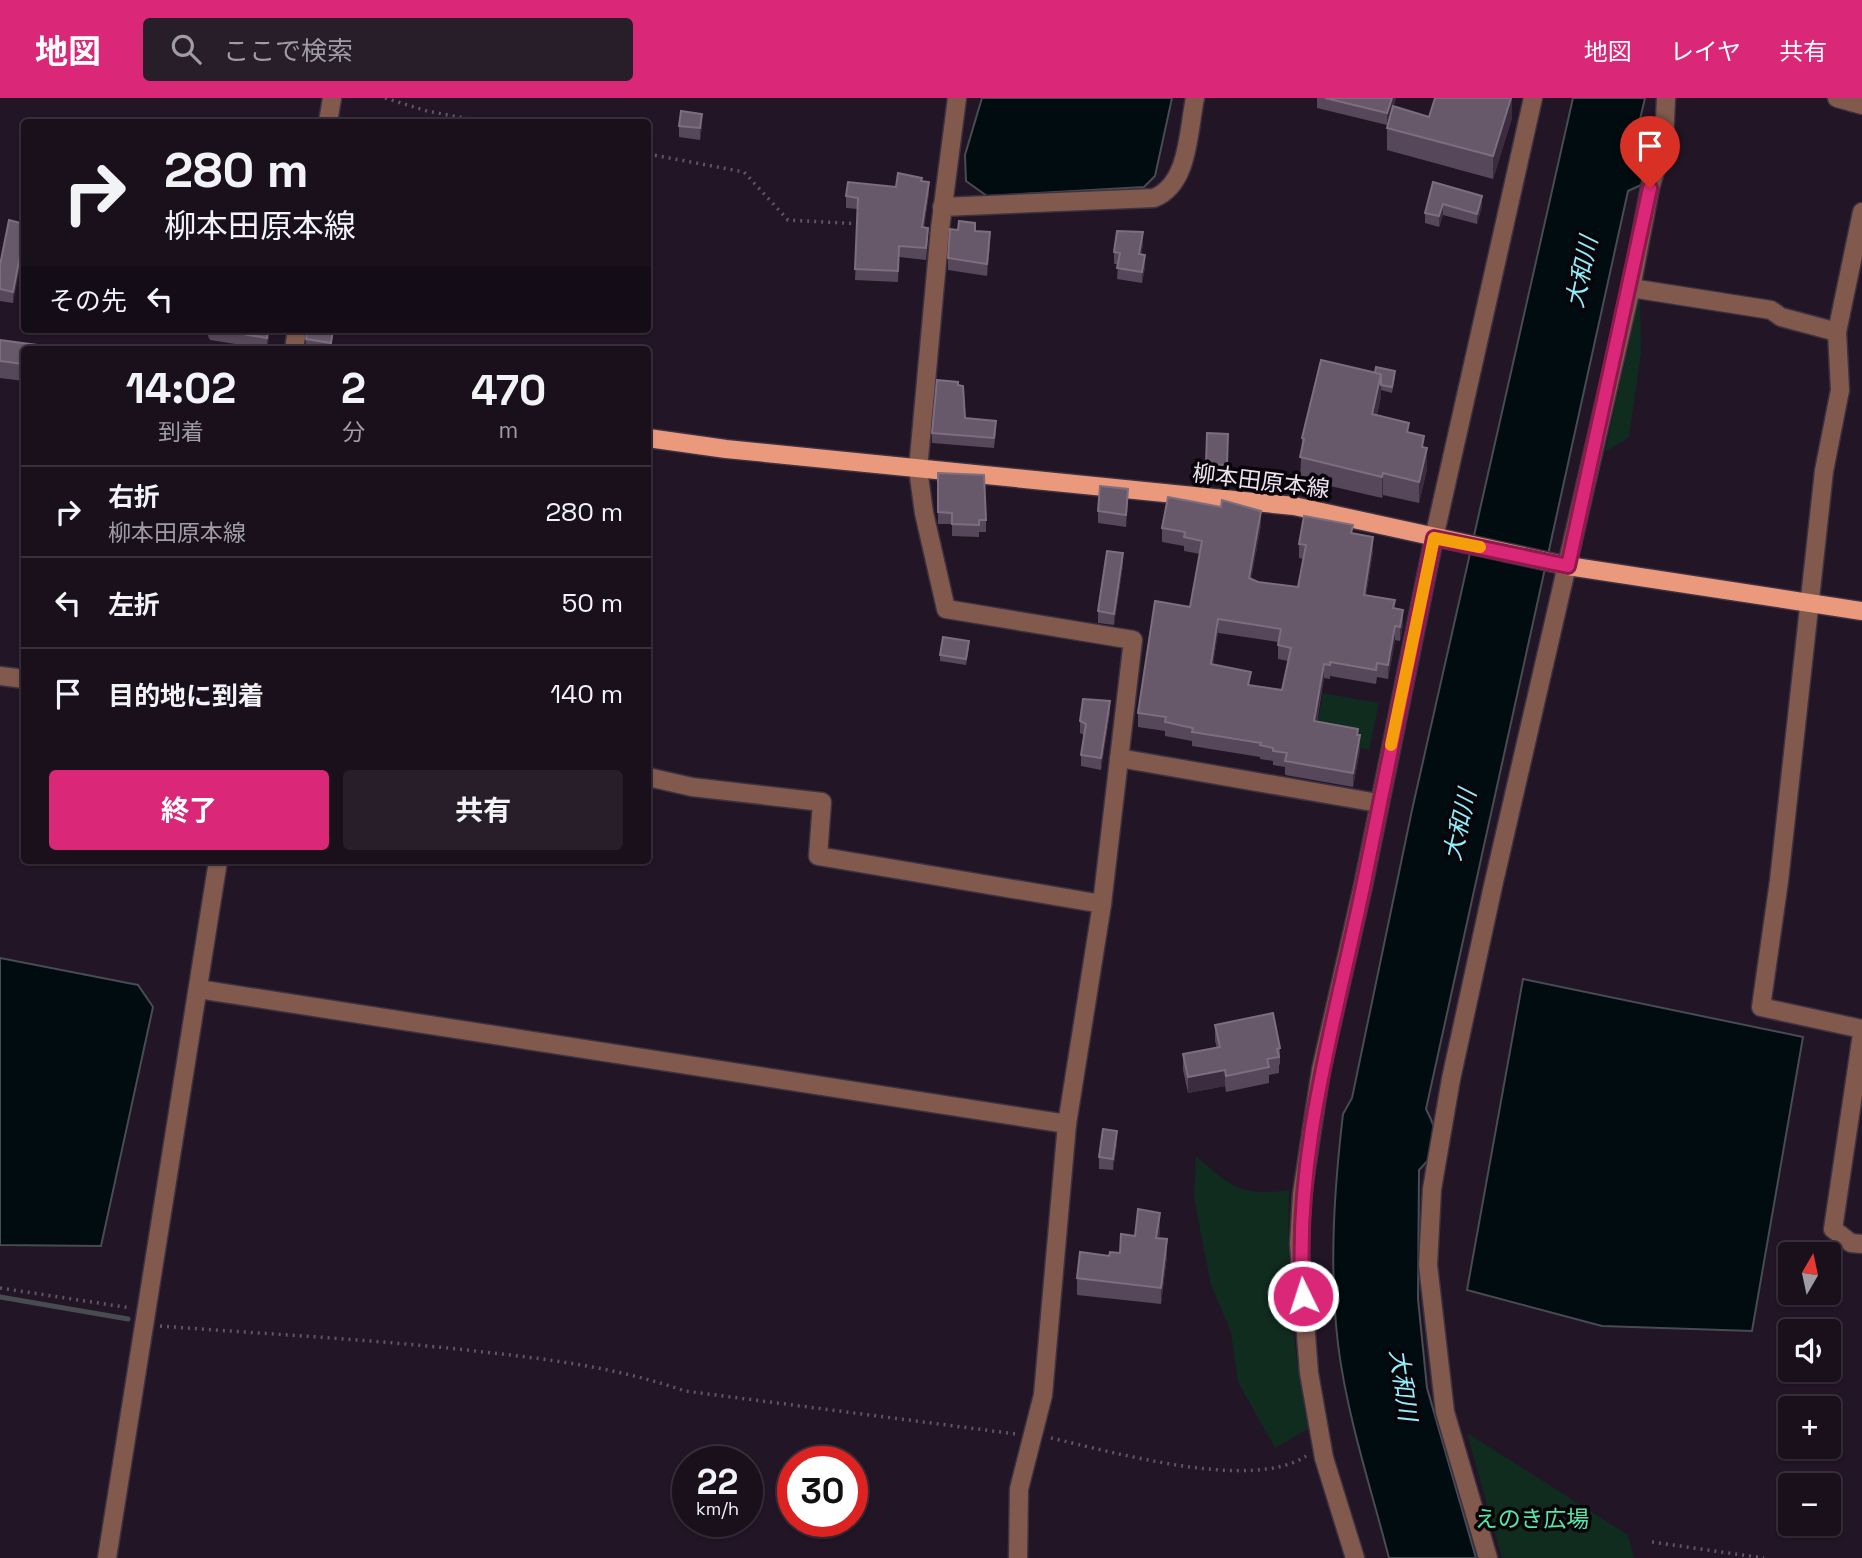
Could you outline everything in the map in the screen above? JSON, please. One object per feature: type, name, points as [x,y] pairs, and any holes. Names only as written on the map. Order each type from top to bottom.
[{"type":"main road","name":"柳本田原本線","points":[[651,438],[726,449],[1294,506],[1564,565],[1862,611]]},
{"type":"street","points":[[328,119],[332,98]]},
{"type":"street","points":[[957,98],[942,207],[918,469],[924,513],[946,609],[1133,639],[1102,904],[1067,1124],[1043,1395],[1019,1489],[1018,1558]]},
{"type":"street","points":[[942,207],[1154,198],[1168,192],[1181,172],[1195,98]]},
{"type":"street","points":[[1355,1558],[1322,1446],[1309,1373],[1299,1244],[1302,1194],[1321,1070],[1533,98]]},
{"type":"street","points":[[1488,1558],[1445,1412],[1428,1265],[1432,1189],[1451,1079],[1564,565],[1631,288],[1650,188],[1664,142],[1666,98]]},
{"type":"street","points":[[1837,98],[1862,105]]},
{"type":"street","points":[[1862,212],[1837,332],[1840,390],[1824,471],[1807,602],[1779,881],[1761,1007],[1862,1029]]},
{"type":"street","points":[[1631,288],[1771,310],[1781,317],[1837,332]]},
{"type":"street","points":[[0,676],[21,679]]},
{"type":"street","points":[[1119,758],[1378,803]]},
{"type":"street","points":[[651,777],[692,786],[822,802],[818,856],[1102,904]]},
{"type":"street","points":[[107,1558],[218,864]]},
{"type":"street","points":[[198,989],[1067,1124]]},
{"type":"street","points":[[1862,1034],[1833,1229],[1851,1242],[1862,1244]]},
{"type":"path","points":[[385,98],[427,111],[469,119]]},
{"type":"path","points":[[651,155],[744,172],[788,220],[871,225]]},
{"type":"path","points":[[0,1288],[145,1317],[539,1358],[634,1373],[685,1391],[777,1401],[995,1433],[1033,1434],[1158,1462],[1258,1471],[1293,1465],[1322,1446]]},
{"type":"path","points":[[1652,1542],[1764,1558]]},
{"type":"green space","points":[[1640,296],[1641,353],[1629,437],[1605,452]]},
{"type":"green space","points":[[1323,693],[1379,703],[1369,750],[1315,735]]},
{"type":"green space","points":[[1196,1156],[1237,1187],[1259,1192],[1289,1190],[1291,1309],[1298,1368],[1311,1427],[1275,1448],[1238,1382],[1231,1332],[1211,1285],[1194,1198]]},
{"type":"green space","name":"えのき広場","points":[[1467,1433],[1628,1535],[1634,1558],[1502,1558]]},
{"type":"water","points":[[982,98],[1172,98],[1155,176],[1144,187],[987,196],[966,181],[965,155]]},
{"type":"water","name":"大和川","points":[[1573,98],[1645,98],[1635,140],[1647,163],[1641,185],[1628,191],[1426,1109],[1436,1134],[1435,1148],[1419,1170],[1418,1299],[1427,1388],[1476,1558],[1389,1558],[1353,1425],[1338,1344],[1334,1229],[1343,1114],[1352,1098],[1412,810]]},
{"type":"water","points":[[0,958],[138,985],[153,1007],[101,1246],[0,1245]]},
{"type":"water","points":[[1523,979],[1803,1037],[1752,1331],[1602,1326],[1467,1290]]},
{"type":"building","points":[[1325,98],[1392,98],[1387,113]]},
{"type":"building","points":[[1435,98],[1511,98],[1493,156],[1387,128],[1393,106],[1429,117]]},
{"type":"building","points":[[681,111],[702,114],[700,128],[679,126]]},
{"type":"building","points":[[898,173],[929,182],[922,227],[928,228],[926,248],[899,246],[898,271],[855,269],[858,198],[846,196],[848,182],[896,187]]},
{"type":"building","points":[[1433,182],[1482,196],[1477,214],[1443,204],[1439,216],[1425,213]]},
{"type":"building","points":[[9,220],[21,223],[21,251],[13,292],[0,289],[0,265]]},
{"type":"building","points":[[959,221],[975,223],[975,231],[990,232],[987,264],[948,258],[950,229],[958,230]]},
{"type":"building","points":[[1117,231],[1143,232],[1139,254],[1145,255],[1142,272],[1117,268],[1120,253],[1114,252]]},
{"type":"building","points":[[237,333],[268,333],[267,338]]},
{"type":"building","points":[[307,333],[332,333],[331,343],[306,339]]},
{"type":"building","points":[[0,340],[45,346],[21,346],[21,364],[0,361]]},
{"type":"building","points":[[1321,360],[1381,374],[1372,414],[1409,423],[1407,432],[1424,436],[1422,447],[1427,448],[1419,482],[1383,473],[1382,477],[1300,457]]},
{"type":"building","points":[[1376,367],[1395,371],[1392,387],[1381,385],[1381,374],[1375,373]]},
{"type":"building","points":[[937,380],[958,382],[958,385],[963,386],[965,418],[996,421],[994,438],[932,433]]},
{"type":"building","points":[[1207,433],[1228,434],[1227,465],[1206,464]]},
{"type":"building","points":[[938,473],[984,475],[986,520],[979,520],[979,525],[952,524],[952,513],[938,512]]},
{"type":"building","points":[[1100,486],[1128,489],[1126,515],[1098,511]]},
{"type":"building","points":[[1168,497],[1221,507],[1222,500],[1261,511],[1249,578],[1258,582],[1298,587],[1306,545],[1299,544],[1304,516],[1353,525],[1351,533],[1373,537],[1364,595],[1395,600],[1393,608],[1403,610],[1400,627],[1395,626],[1388,665],[1377,663],[1376,670],[1330,662],[1330,665],[1324,664],[1314,721],[1358,729],[1357,735],[1360,735],[1353,773],[1285,761],[1287,753],[1273,751],[1273,748],[1260,745],[1261,743],[1192,732],[1193,728],[1165,722],[1166,717],[1138,713],[1155,601],[1190,607],[1202,541],[1184,537],[1185,532],[1162,528]],"holes":[[[1218,619],[1281,629],[1278,645],[1291,648],[1282,690],[1248,685],[1251,672],[1211,664]]]},
{"type":"building","points":[[1107,551],[1123,553],[1114,614],[1098,611]]},
{"type":"building","points":[[943,637],[969,641],[966,659],[940,655]]},
{"type":"building","points":[[1083,699],[1110,701],[1101,758],[1081,755],[1086,724],[1080,721]]},
{"type":"building","points":[[1273,1013],[1280,1048],[1277,1049],[1279,1057],[1267,1059],[1269,1067],[1226,1076],[1225,1070],[1188,1077],[1183,1054],[1220,1047],[1215,1025]]},
{"type":"building","points":[[1103,1129],[1117,1131],[1113,1159],[1099,1157]]},
{"type":"building","points":[[1138,1209],[1160,1213],[1156,1238],[1167,1239],[1161,1288],[1077,1278],[1080,1252],[1109,1256],[1110,1252],[1120,1253],[1121,1234],[1135,1236]]},
{"type":"waterway","points":[[0,1297],[128,1319]]},
{"type":"slow traffic","points":[[1391,745],[1434,538],[1480,547]]},
{"type":"route","points":[[1303,1296],[1299,1244],[1302,1194],[1321,1070],[1363,886],[1434,538],[1568,566],[1631,288],[1650,188]]}]
